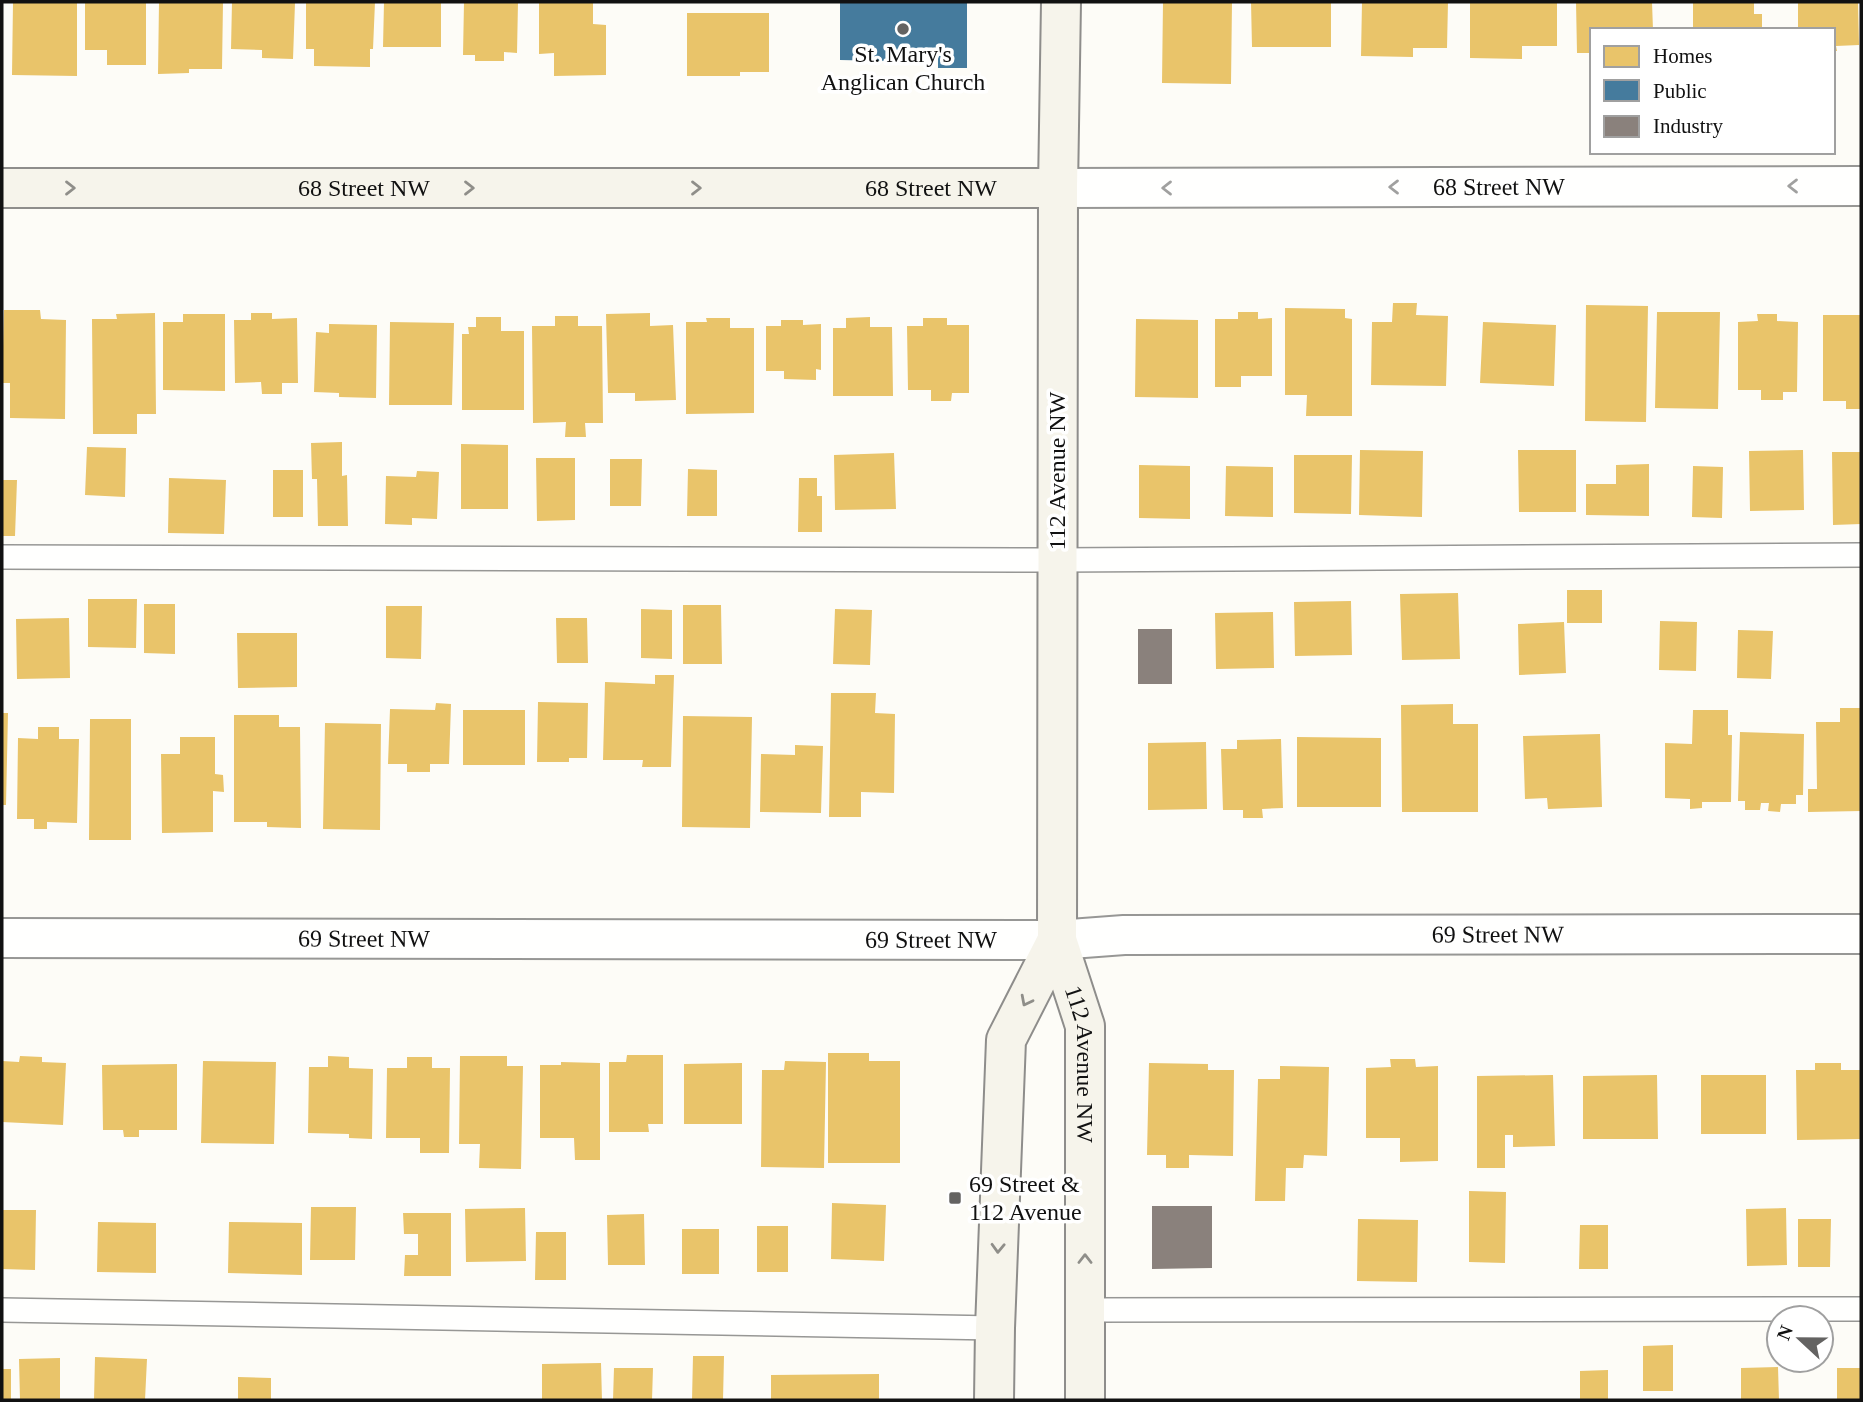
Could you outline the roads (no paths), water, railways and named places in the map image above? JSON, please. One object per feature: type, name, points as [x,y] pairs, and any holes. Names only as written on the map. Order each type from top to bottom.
[{"type":"main road","name":"112 Avenue NW","points":[[1061,2],[1058,188],[1057,940],[1085,1026],[1084,1400]]},
{"type":"main road","name":"68 Street NW","points":[[2,188],[1058,188]]},
{"type":"main road","name":"112 Avenue NW","points":[[994,1400],[1006,1040],[1057,940]]},
{"type":"street","name":"68 Street NW","points":[[1058,188],[1861,186]]},
{"type":"street","name":"69 Street NW","points":[[2,938],[1057,940],[1124,935],[1861,934]]},
{"type":"lane","points":[[2,557],[1057,560],[1861,555]]},
{"type":"lane","points":[[1085,1310],[1861,1309]]},
{"type":"lane","points":[[2,1310],[995,1328]]},
{"type":"place","name":"St. Mary's Anglican Church","points":[[903,29]]},
{"type":"place","name":"69 Street & 112 Avenue","points":[[955,1198]]}]
